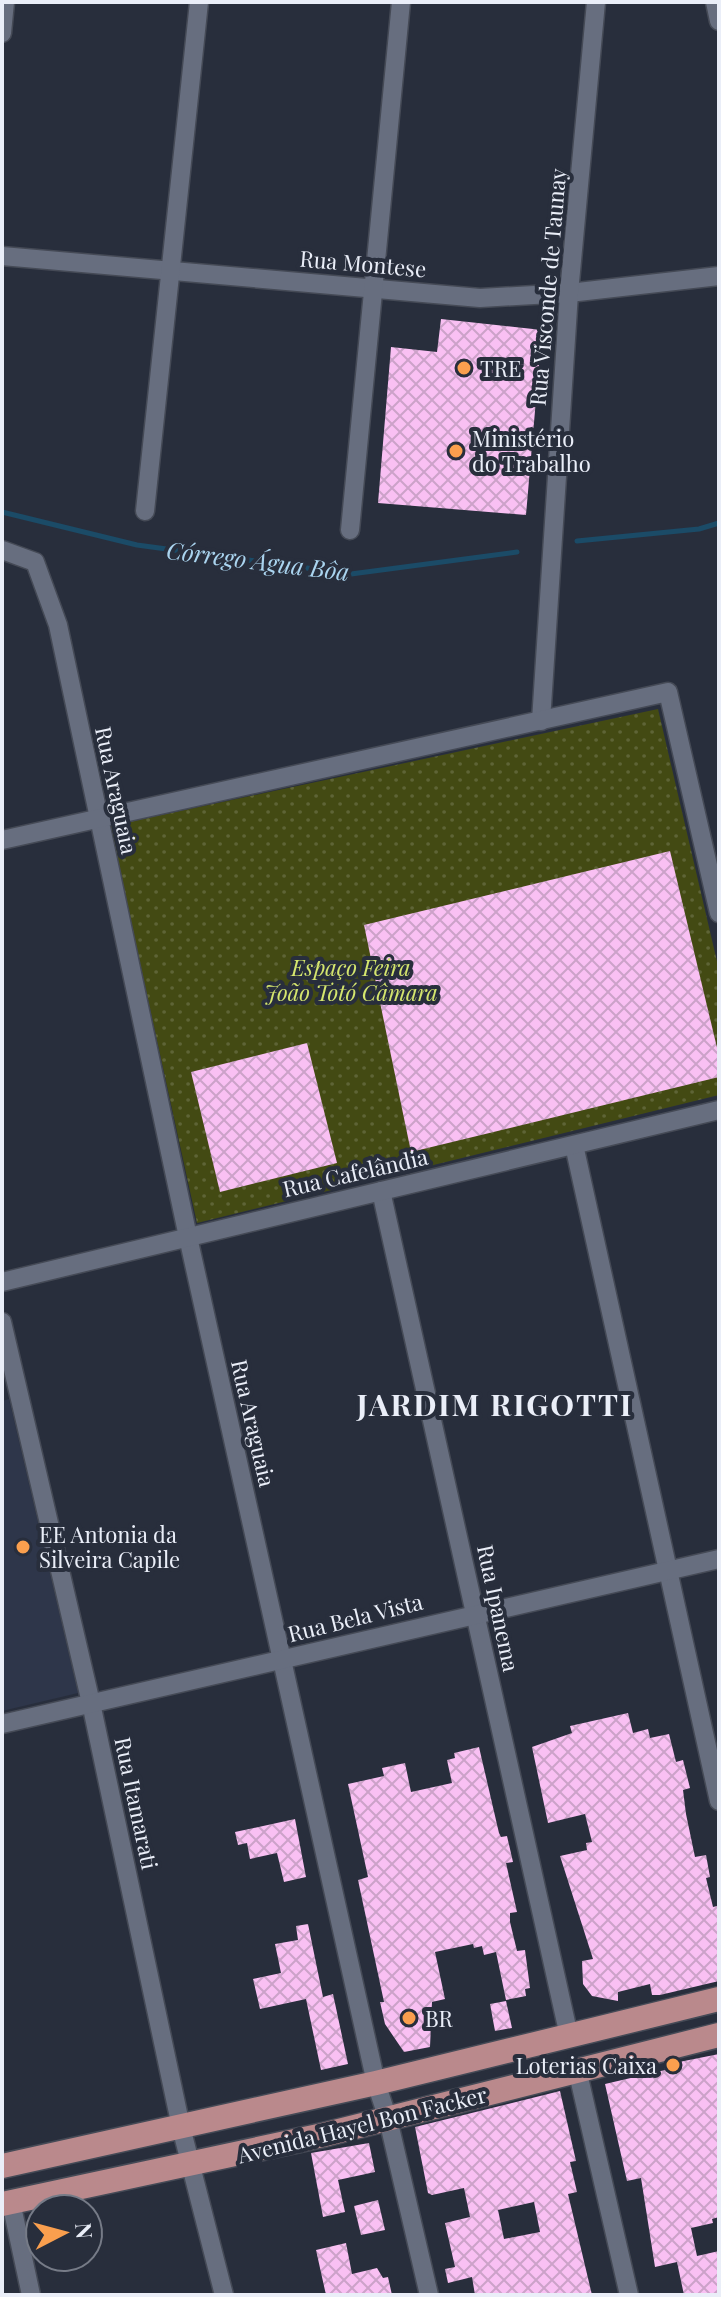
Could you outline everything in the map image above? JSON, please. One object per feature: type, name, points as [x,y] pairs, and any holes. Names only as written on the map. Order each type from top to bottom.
[{"type":"main road","name":"Avenida Hayel Bon Facker","points":[[2,2166],[376,2083],[719,1999]]},
{"type":"main road","name":"Avenida Hayel Bon Facker","points":[[7,2203],[193,2165],[388,2119],[719,2035]]},
{"type":"street","points":[[2,33],[5,2]]},
{"type":"street","points":[[145,511],[199,2]]},
{"type":"street","points":[[350,530],[401,2]]},
{"type":"street","name":"Rua Visconde de Taunay","points":[[541,721],[569,293],[596,2]]},
{"type":"street","points":[[715,2],[719,21]]},
{"type":"street","name":"Rua Montese","points":[[2,256],[480,298],[569,293],[719,276]]},
{"type":"street","name":"Rua Araguaia","points":[[2,550],[35,562],[58,625],[188,1237],[376,2083],[388,2119],[429,2295]]},
{"type":"street","points":[[2,840],[668,692],[719,913]]},
{"type":"street","name":"Rua Cafelândia","points":[[2,1282],[719,1110]]},
{"type":"street","points":[[574,1145],[719,1801]]},
{"type":"street","name":"Rua Ipanema","points":[[381,1191],[569,2036]]},
{"type":"street","name":"Rua Itamarati","points":[[2,1322],[91,1703],[181,2127],[224,2295]]},
{"type":"street","name":"Rua Bela Vista","points":[[2,1724],[476,1612],[719,1559]]},
{"type":"street","points":[[577,2069],[629,2295]]},
{"type":"street","points":[[7,2203],[31,2295]]},
{"type":"shaded area","name":"EE Antonia da Silveira Capile","points":[[9,1399],[78,1693],[2,1711],[2,1401]]},
{"type":"green space","name":"Espaço Feira João Totó Câmara","points":[[658,709],[719,970],[719,1095],[197,1223],[110,826]]},
{"type":"building","name":"Ministério do Trabalho","points":[[441,319],[542,330],[526,515],[378,503],[391,347],[437,352]]},
{"type":"building","points":[[670,851],[719,1056],[719,1077],[411,1152],[364,925]]},
{"type":"building","points":[[307,1043],[337,1163],[220,1192],[191,1072]]},
{"type":"building","points":[[628,1713],[633,1733],[648,1729],[650,1738],[669,1734],[676,1762],[683,1760],[690,1788],[683,1790],[695,1857],[706,1855],[710,1877],[706,1878],[713,1907],[717,1906],[719,1914],[719,1981],[660,1995],[652,1995],[650,1984],[618,1992],[618,2001],[592,1996],[583,1984],[582,1961],[593,1959],[560,1856],[587,1850],[586,1843],[592,1842],[585,1814],[548,1823],[532,1747],[572,1733],[570,1726]]},
{"type":"building","points":[[479,1747],[499,1833],[501,1837],[507,1836],[513,1862],[506,1863],[517,1912],[510,1913],[510,1922],[517,1951],[525,1950],[530,1988],[525,1989],[526,1996],[506,2000],[496,1952],[484,1955],[482,1946],[474,1948],[473,1944],[435,1952],[445,1999],[432,2002],[430,2047],[404,2052],[385,2024],[380,2002],[384,2002],[358,1880],[368,1877],[348,1784],[384,1776],[382,1768],[405,1763],[411,1792],[452,1783],[447,1760],[455,1758],[454,1753]]},
{"type":"building","points":[[295,1819],[306,1877],[284,1882],[277,1853],[250,1859],[247,1843],[238,1845],[235,1832]]},
{"type":"building","points":[[308,1924],[323,1997],[333,1994],[348,2064],[321,2070],[306,1999],[260,2009],[253,1979],[281,1973],[275,1944],[298,1940],[296,1926]]},
{"type":"building","points":[[506,2001],[512,2028],[495,2031],[490,2004]]},
{"type":"building","points":[[719,2054],[719,2217],[712,2219],[713,2223],[691,2228],[697,2256],[719,2251],[719,2295],[684,2295],[677,2262],[655,2267],[641,2178],[627,2181],[605,2084],[665,2070],[664,2065]]},
{"type":"building","points":[[560,2091],[576,2161],[570,2162],[577,2192],[568,2194],[592,2295],[475,2295],[472,2277],[448,2283],[445,2269],[455,2267],[445,2223],[470,2217],[464,2188],[432,2195],[428,2193],[415,2127]],"holes":[[[534,2202],[540,2232],[504,2239],[498,2210]]]},
{"type":"building","points":[[369,2143],[375,2172],[338,2180],[345,2212],[323,2217],[311,2153]]},
{"type":"building","points":[[378,2200],[385,2230],[361,2235],[354,2206]]},
{"type":"building","points":[[346,2243],[352,2274],[377,2268],[383,2278],[388,2277],[392,2295],[326,2295],[316,2250]]},
{"type":"waterway","name":"Córrego Água Bôa","points":[[2,512],[137,545],[351,574],[517,552]]},
{"type":"waterway","name":"Córrego Água Bôa","points":[[577,541],[699,529],[719,523]]},
{"type":"place","name":"TRE","points":[[464,368]]},
{"type":"place","name":"Ministério do Trabalho","points":[[456,451]]},
{"type":"place","name":"EE Antonia da Silveira Capile","points":[[23,1547]]},
{"type":"place","name":"BR","points":[[409,2018]]},
{"type":"place","name":"Loterias Caixa","points":[[673,2065]]},
{"type":"district","name":"JARDIM RIGOTTI","points":[[495,1404]]}]
